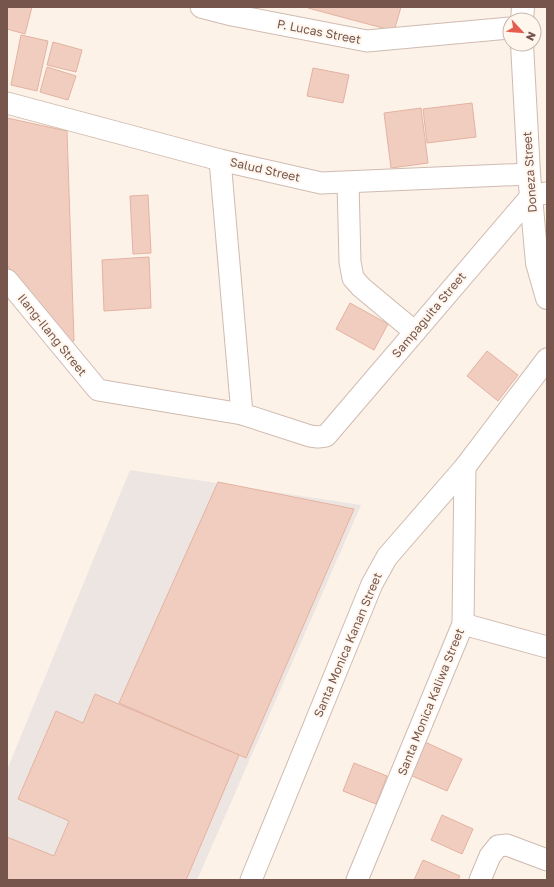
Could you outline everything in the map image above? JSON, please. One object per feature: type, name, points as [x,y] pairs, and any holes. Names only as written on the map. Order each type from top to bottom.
[{"type":"street","name":"P. Lucas Street","points":[[201,7],[232,15],[366,41],[502,29]]},
{"type":"street","name":"Doneza Street","points":[[523,52],[536,187],[537,263],[547,298]]},
{"type":"street","name":"Salud Street","points":[[7,104],[220,160],[321,183],[348,182],[536,187]]},
{"type":"street","points":[[220,160],[242,414]]},
{"type":"street","points":[[348,182],[350,262],[353,278],[361,287],[415,332]]},
{"type":"street","name":"Sampaguita Street","points":[[242,414],[310,436],[326,436],[536,187]]},
{"type":"street","name":"Ilang-Ilang Street","points":[[7,280],[98,390],[242,414]]},
{"type":"street","name":"Santa Monica Kanan Street","points":[[251,880],[372,584],[387,557],[465,467],[547,359]]},
{"type":"street","name":"Santa Monica Kaliwa Street","points":[[357,880],[463,624],[465,467]]},
{"type":"street","points":[[463,624],[547,647]]},
{"type":"street","points":[[480,880],[493,850],[498,846],[507,845],[547,860]]},
{"type":"shaded area","points":[[130,470],[361,505],[197,880],[7,880],[7,770]]},
{"type":"building","points":[[7,7],[32,7],[25,34],[7,29]]},
{"type":"building","points":[[308,7],[401,7],[394,31]]},
{"type":"building","points":[[21,35],[48,41],[37,91],[11,85]]},
{"type":"building","points":[[53,42],[82,50],[76,72],[47,65]]},
{"type":"building","points":[[47,67],[76,76],[68,100],[40,92]]},
{"type":"building","points":[[313,68],[349,75],[343,103],[307,96]]},
{"type":"building","points":[[472,103],[476,137],[427,143],[423,109]]},
{"type":"building","points":[[421,108],[428,163],[391,168],[384,113]]},
{"type":"building","points":[[7,118],[67,131],[74,341],[60,341],[7,265]]},
{"type":"building","points":[[148,195],[151,253],[133,254],[130,196]]},
{"type":"building","points":[[149,257],[151,308],[104,311],[102,260]]},
{"type":"building","points":[[350,303],[388,324],[374,350],[336,329]]},
{"type":"building","points":[[487,351],[518,375],[498,401],[467,376]]},
{"type":"building","points":[[218,482],[354,509],[246,758],[119,703]]},
{"type":"building","points":[[95,694],[239,755],[186,880],[7,880],[7,837],[54,856],[69,821],[18,799],[56,711],[83,723]]},
{"type":"building","points":[[425,742],[462,759],[447,791],[410,775]]},
{"type":"building","points":[[354,763],[387,776],[376,804],[343,791]]},
{"type":"building","points":[[442,815],[473,829],[462,854],[431,840]]},
{"type":"building","points":[[423,860],[460,876],[458,880],[414,880]]}]
